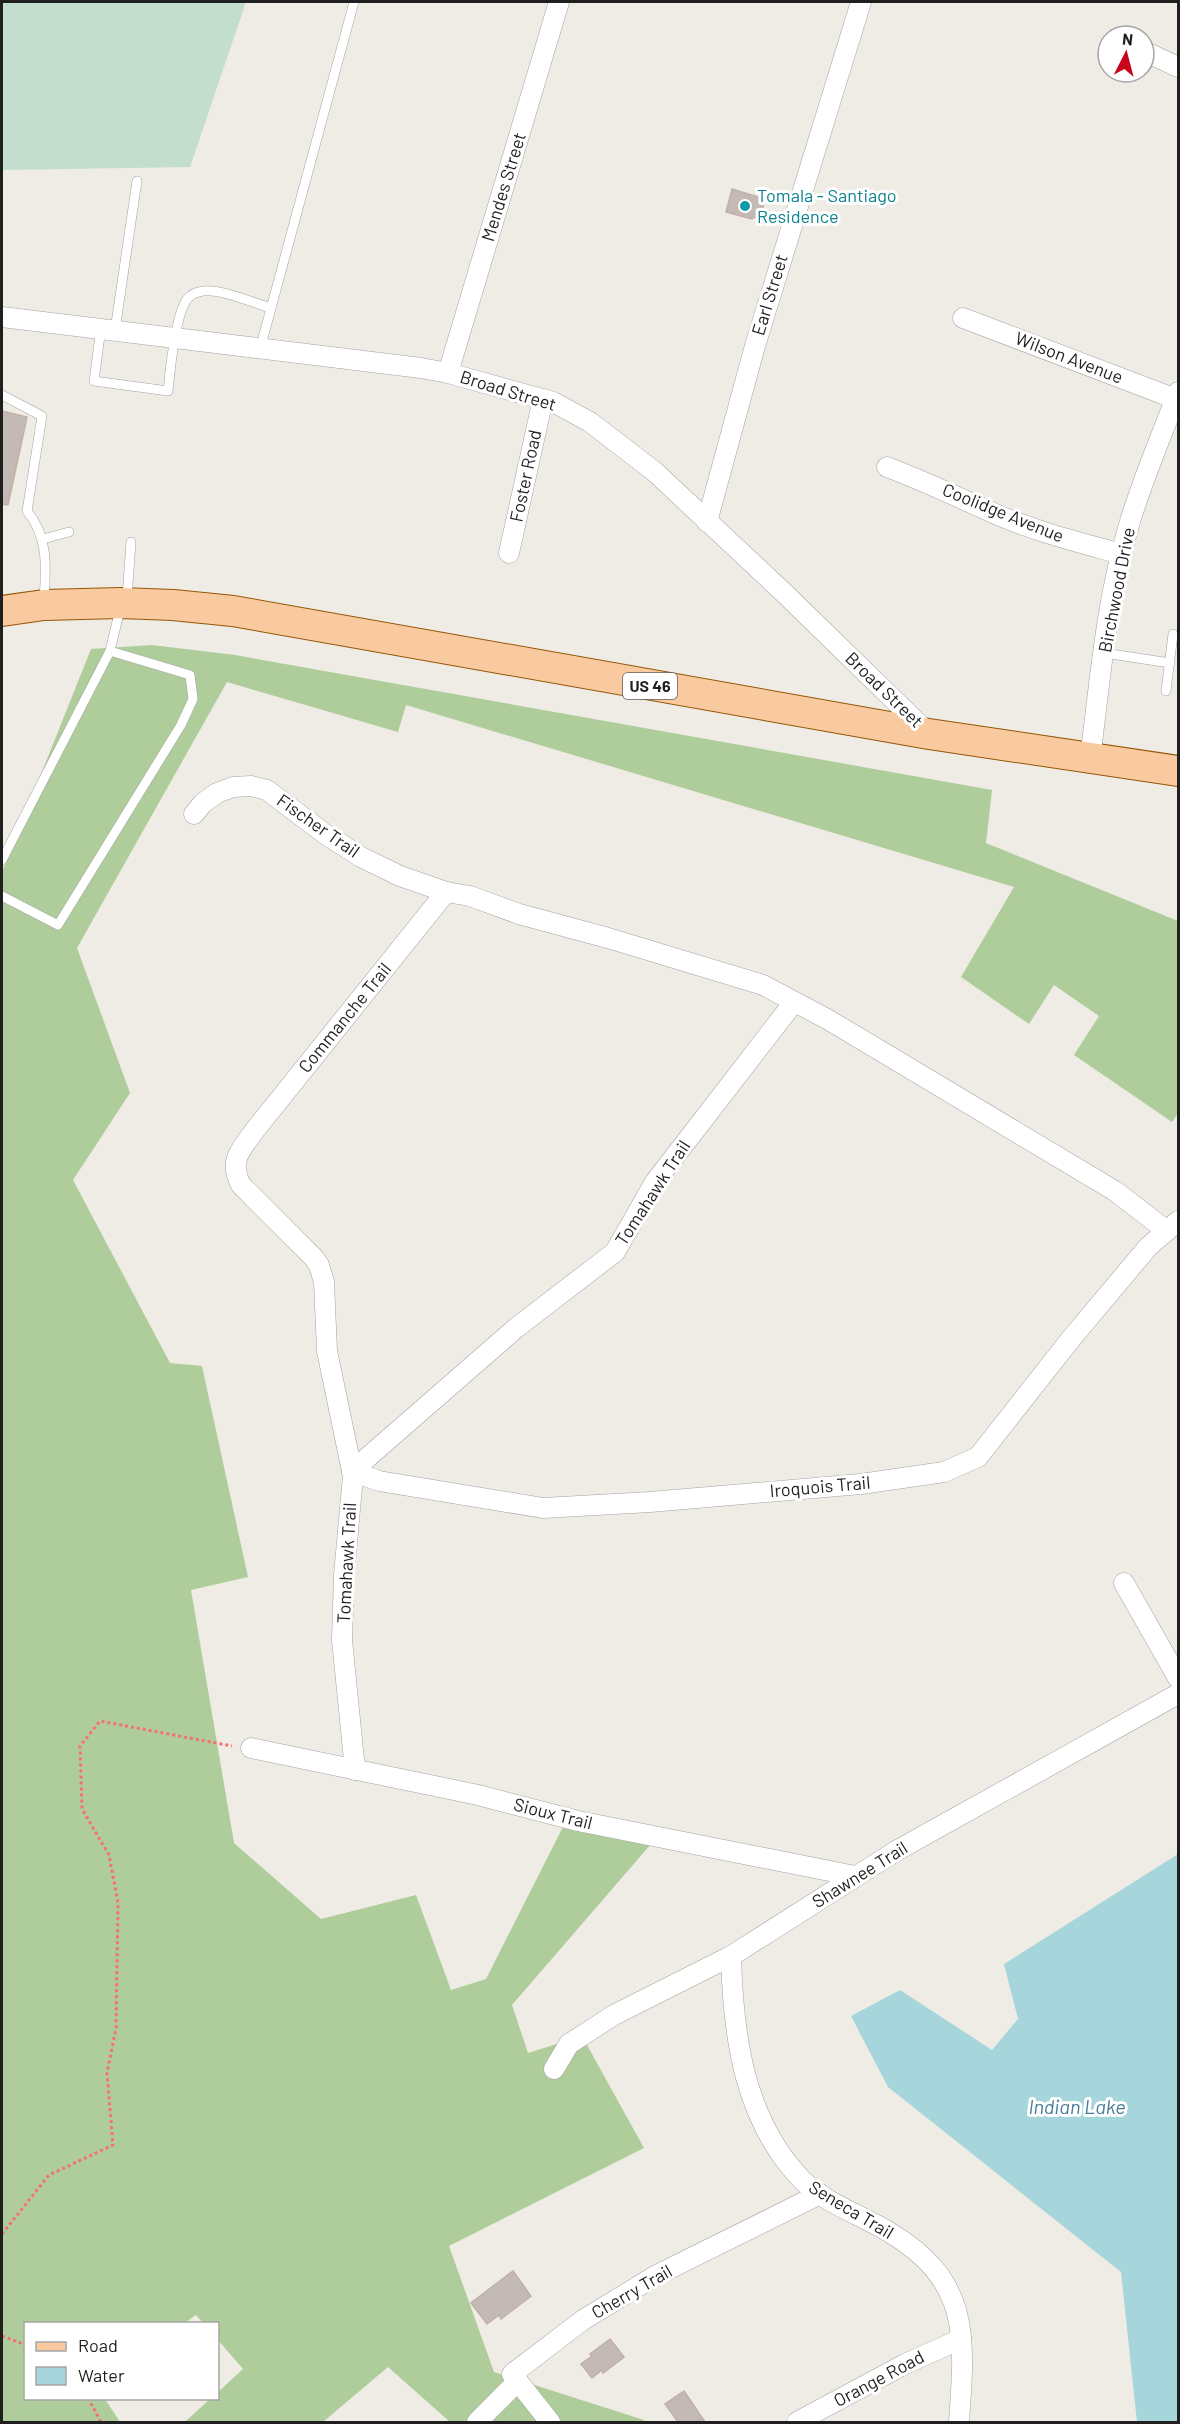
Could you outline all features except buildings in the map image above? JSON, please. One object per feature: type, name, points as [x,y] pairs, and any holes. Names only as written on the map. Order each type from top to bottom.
[{"type":"main road","name":"US 46","points":[[2,611],[44,605],[124,603],[173,605],[276,618],[929,734],[1179,771]]},
{"type":"street","name":"Mendes Street","points":[[448,373],[559,2]]},
{"type":"street","name":"Earl Street","points":[[707,522],[755,346],[861,2]]},
{"type":"street","points":[[1156,56],[1179,67]]},
{"type":"street","name":"Broad Street","points":[[2,317],[448,373],[553,402],[590,422],[655,472],[929,734]]},
{"type":"street","name":"Wilson Avenue","points":[[963,318],[1177,395]]},
{"type":"street","name":"Birchwood Drive","points":[[1090,759],[1110,603],[1121,554],[1129,523],[1177,395]]},
{"type":"street","name":"Foster Road","points":[[509,554],[543,399]]},
{"type":"street","name":"Coolidge Avenue","points":[[887,467],[931,483],[995,513],[1063,538],[1121,554]]},
{"type":"street","name":"Fischer Trail","points":[[194,814],[217,792],[233,787],[251,786],[267,790],[325,834],[361,857],[400,876],[446,892]]},
{"type":"street","points":[[446,892],[470,896],[519,914],[608,938],[763,985],[1173,1226]]},
{"type":"street","name":"Commanche Trail","points":[[352,1472],[327,1352],[322,1273],[314,1258],[241,1185],[234,1169],[235,1160],[255,1130],[446,892]]},
{"type":"street","name":"Tomahawk Trail","points":[[355,1770],[342,1640],[344,1575],[352,1472],[516,1328],[615,1252],[655,1182],[794,1002]]},
{"type":"street","name":"Iroquois Trail","points":[[352,1472],[379,1481],[543,1508],[650,1502],[849,1485],[944,1472],[978,1457],[1070,1340],[1148,1247],[1173,1226]]},
{"type":"street","points":[[1124,1583],[1179,1678]]},
{"type":"street","name":"Shawnee Trail","points":[[554,2069],[569,2044],[614,2015],[731,1956],[855,1876],[1179,1694]]},
{"type":"street","name":"Sioux Trail","points":[[251,1749],[478,1796],[578,1821],[855,1876]]},
{"type":"street","name":"Seneca Trail","points":[[731,1956],[732,1988],[747,2086],[756,2111],[772,2142],[805,2182],[820,2193],[890,2232],[927,2260],[952,2295],[958,2312],[962,2338],[963,2367],[959,2422]]},
{"type":"street","name":"Cherry Trail","points":[[477,2422],[518,2381],[512,2374],[583,2320],[656,2276],[820,2193]]},
{"type":"street","name":"Orange Road","points":[[797,2422],[905,2364],[962,2338]]},
{"type":"street","points":[[518,2381],[550,2422]]},
{"type":"lane","points":[[260,349],[354,2]]},
{"type":"lane","points":[[137,181],[108,329],[94,381],[168,391],[183,305],[193,294],[203,291],[215,292],[271,308]]},
{"type":"lane","points":[[2,395],[42,416],[27,511],[36,522],[43,538],[46,570],[44,605]]},
{"type":"lane","points":[[43,538],[69,532]]},
{"type":"lane","points":[[2,860],[110,651],[124,603],[131,543]]},
{"type":"lane","points":[[1166,691],[1173,634]]},
{"type":"lane","points":[[2,896],[58,926],[182,725],[193,699],[190,675],[110,651]]},
{"type":"lane","points":[[1104,654],[1170,663]]},
{"type":"path","points":[[2,2234],[49,2175],[113,2145],[107,2073],[116,2028],[118,1903],[109,1855],[82,1809],[80,1746],[100,1721],[251,1749]]},
{"type":"path","points":[[2,2336],[24,2344]]},
{"type":"path","points":[[89,2400],[101,2422]]},
{"type":"green space","points":[[2,2],[246,2],[190,167],[2,170]]},
{"type":"green space","points":[[152,645],[235,655],[992,790],[986,843],[1178,921],[1178,1113],[1172,1122],[1074,1055],[1099,1016],[1054,985],[1029,1024],[961,977],[1014,887],[406,705],[398,732],[227,682],[77,948],[130,1093],[73,1180],[170,1363],[202,1366],[248,1577],[191,1590],[234,1843],[321,1919],[416,1895],[451,1990],[486,1979],[563,1827],[651,1844],[512,2005],[528,2053],[582,2036],[644,2148],[449,2246],[494,2372],[645,2422],[450,2422],[388,2367],[323,2422],[187,2422],[209,2400],[219,2400],[219,2391],[243,2369],[219,2341],[219,2322],[202,2322],[196,2315],[186,2322],[24,2322],[24,2400],[106,2400],[120,2422],[2,2422],[2,872],[91,649]]},
{"type":"water","name":"Indian Lake","points":[[1178,1854],[1178,2422],[1137,2422],[1121,2272],[888,2087],[851,2016],[900,1990],[992,2050],[1018,2019],[1004,1964]]},
{"type":"place","name":"Tomala - Santiago Residence","points":[[745,206]]}]
